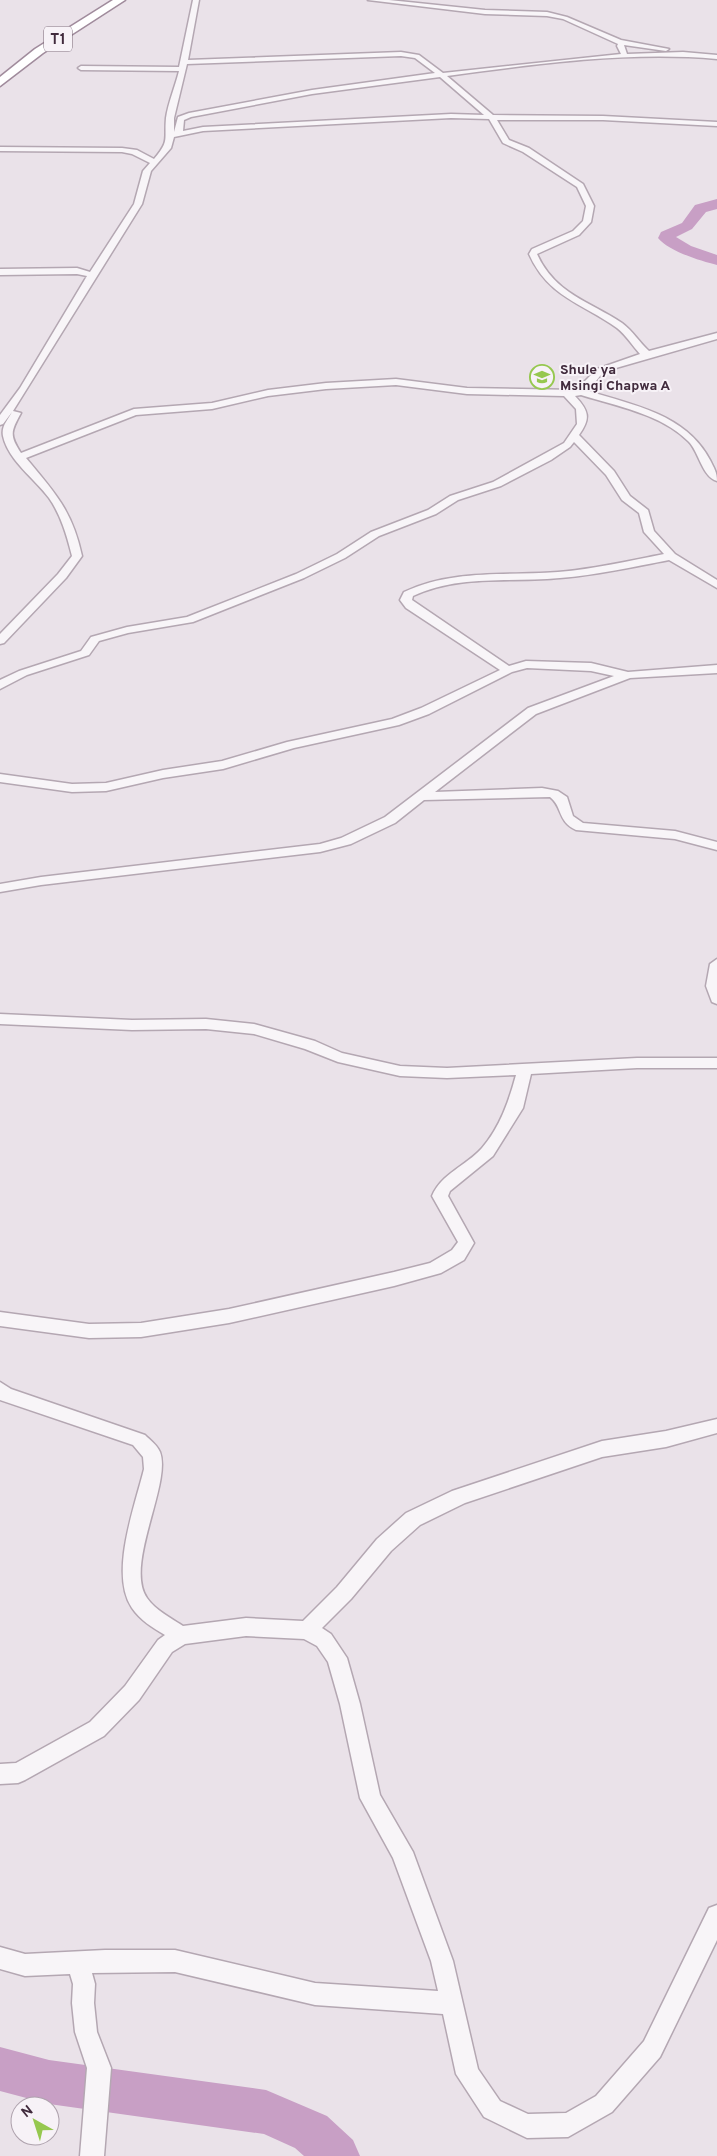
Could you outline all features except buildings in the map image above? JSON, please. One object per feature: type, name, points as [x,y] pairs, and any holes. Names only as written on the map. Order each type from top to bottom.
[{"type":"highway","name":"T1","points":[[0,83],[39,51],[120,0]]},
{"type":"street","points":[[0,422],[22,391],[92,275],[138,204],[147,171],[167,148],[171,136],[170,118],[184,66],[187,41],[196,0]]},
{"type":"street","points":[[371,0],[492,12],[530,12],[562,17]]},
{"type":"street","points":[[430,6],[461,1]]},
{"type":"street","points":[[542,5],[562,17],[620,42],[717,57]]},
{"type":"street","points":[[620,42],[625,56]]},
{"type":"street","points":[[81,68],[184,66],[406,54],[418,56],[493,120],[506,141],[526,150],[578,182],[590,206],[587,222],[576,233],[534,251],[533,254],[538,268],[564,294],[602,315],[628,333],[646,354]]},
{"type":"street","points":[[180,133],[181,119],[188,115],[312,92],[439,75],[625,56],[688,54]]},
{"type":"street","points":[[171,136],[203,129],[329,124],[386,119],[488,116],[548,119],[603,118],[717,124]]},
{"type":"street","points":[[0,149],[122,150],[134,152],[155,162]]},
{"type":"street","points":[[0,272],[77,271],[92,275]]},
{"type":"street","points":[[582,392],[590,379],[599,372],[646,354],[717,336]]},
{"type":"street","points":[[20,457],[134,412],[212,406],[268,393],[326,386],[396,382],[467,391],[568,394],[582,392],[644,413],[680,430],[692,439],[717,478]]},
{"type":"street","points":[[0,640],[62,576],[77,556],[72,532],[57,501],[20,457],[8,437],[7,429],[14,418],[22,391]]},
{"type":"street","points":[[0,685],[23,673],[85,653],[95,639],[127,630],[189,620],[319,568],[375,534],[432,512],[454,498],[497,484],[547,458],[567,445],[582,424],[581,408],[568,394]]},
{"type":"street","points":[[574,436],[610,473],[626,498],[644,512],[649,532],[671,556],[717,585]]},
{"type":"street","points":[[508,670],[410,606],[406,600],[408,594],[415,589],[457,580],[563,575],[671,556]]},
{"type":"street","points":[[0,778],[72,788],[106,787],[222,764],[291,744],[395,722],[425,711],[508,670],[526,664],[563,664],[591,667],[628,675]]},
{"type":"street","points":[[0,888],[41,881],[320,848],[346,841],[390,820],[424,796],[468,759],[532,711],[628,675],[717,669]]},
{"type":"street","points":[[424,796],[542,792],[554,794],[562,800],[565,817],[570,823],[581,826],[675,835],[717,846]]},
{"type":"street","points":[[717,964],[713,986],[717,999]]},
{"type":"street","points":[[0,1019],[132,1025],[216,1025],[254,1029],[310,1045],[338,1057],[400,1071],[447,1073],[717,1063]]},
{"type":"street","points":[[0,1319],[89,1331],[142,1330],[229,1316],[435,1268],[458,1255],[466,1243],[462,1230],[448,1212],[440,1196],[444,1187],[487,1152],[515,1108],[526,1069]]},
{"type":"street","points":[[0,1389],[5,1394],[139,1440],[152,1454],[153,1469],[131,1572],[137,1601],[181,1635]]},
{"type":"street","points":[[307,1630],[344,1593],[384,1544],[413,1519],[459,1497],[602,1449],[666,1439],[717,1426]]},
{"type":"street","points":[[0,1774],[18,1773],[97,1730],[132,1693],[165,1646],[181,1635],[246,1627],[307,1630],[324,1640],[337,1658],[350,1704],[370,1798],[402,1852],[442,1961],[468,2074],[492,2109],[527,2126],[568,2125],[604,2104],[652,2049],[717,1916]]},
{"type":"street","points":[[0,1958],[25,1965],[78,1962],[175,1961],[315,1994],[451,2003]]},
{"type":"street","points":[[78,1962],[84,1984],[83,2003],[86,2032],[99,2068],[92,2156]]},
{"type":"waterway","points":[[717,204],[700,208],[687,226],[667,235],[666,238],[685,249],[717,260]]},
{"type":"waterway","points":[[0,2069],[49,2082],[266,2112],[311,2132],[337,2156]]},
{"type":"place","name":"Shule ya Msingi Chapwa A","points":[[542,377]]}]
